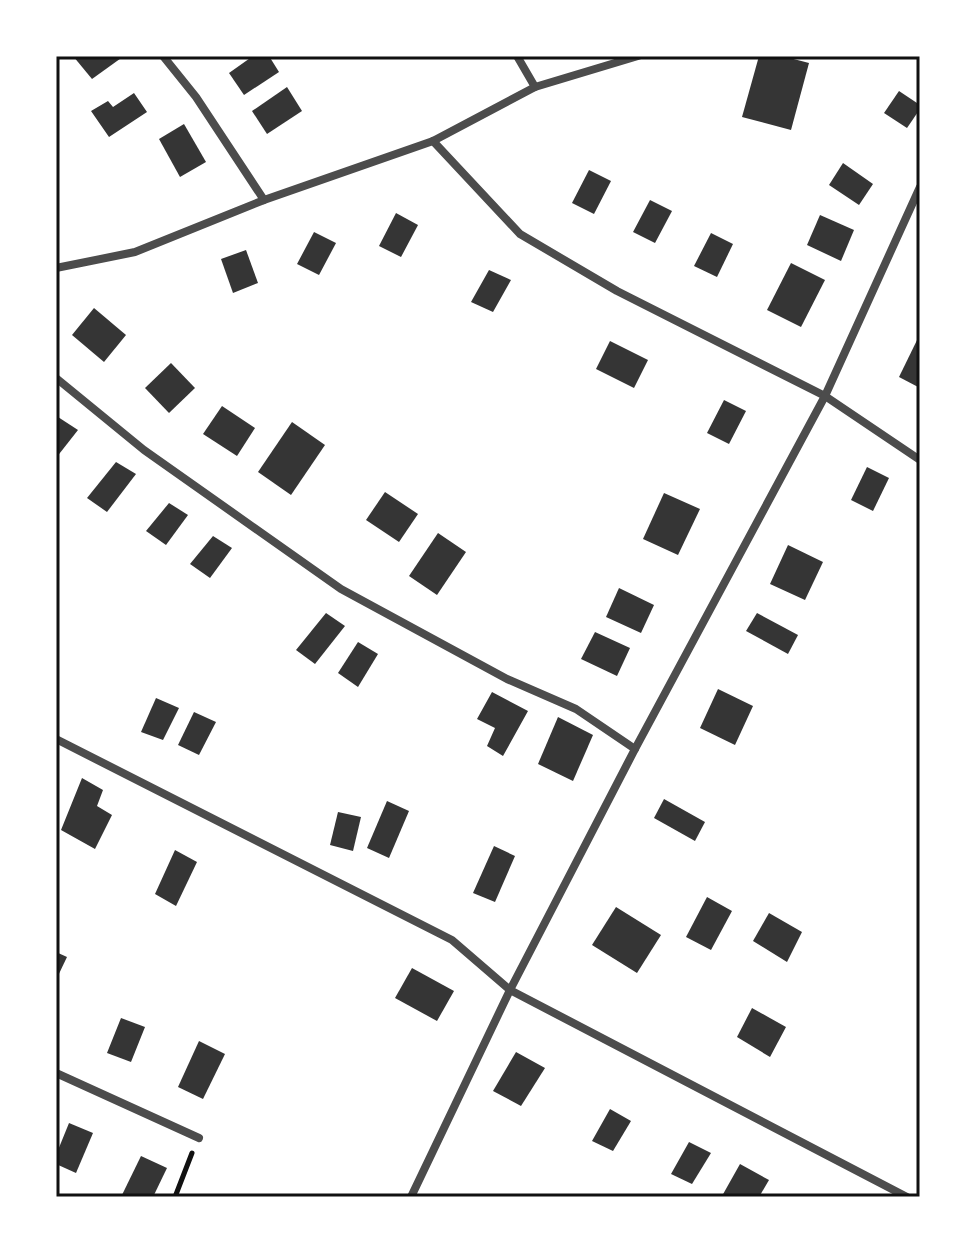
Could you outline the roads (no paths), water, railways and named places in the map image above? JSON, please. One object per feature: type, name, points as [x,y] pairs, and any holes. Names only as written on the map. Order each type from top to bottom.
[{"type":"street","points":[[163,56],[196,97],[264,200]]},
{"type":"street","points":[[517,56],[535,87]]},
{"type":"street","points":[[56,268],[135,252],[264,200],[433,141],[535,87],[638,56]]},
{"type":"street","points":[[433,141],[520,234],[617,291],[825,396],[920,460]]},
{"type":"street","points":[[411,1197],[510,990],[635,749],[825,396],[920,187]]},
{"type":"street","points":[[56,378],[144,450],[341,589],[507,679],[576,709],[635,749]]},
{"type":"street","points":[[56,739],[452,940],[510,990],[907,1197]]},
{"type":"street","points":[[56,1073],[199,1138]]}]
